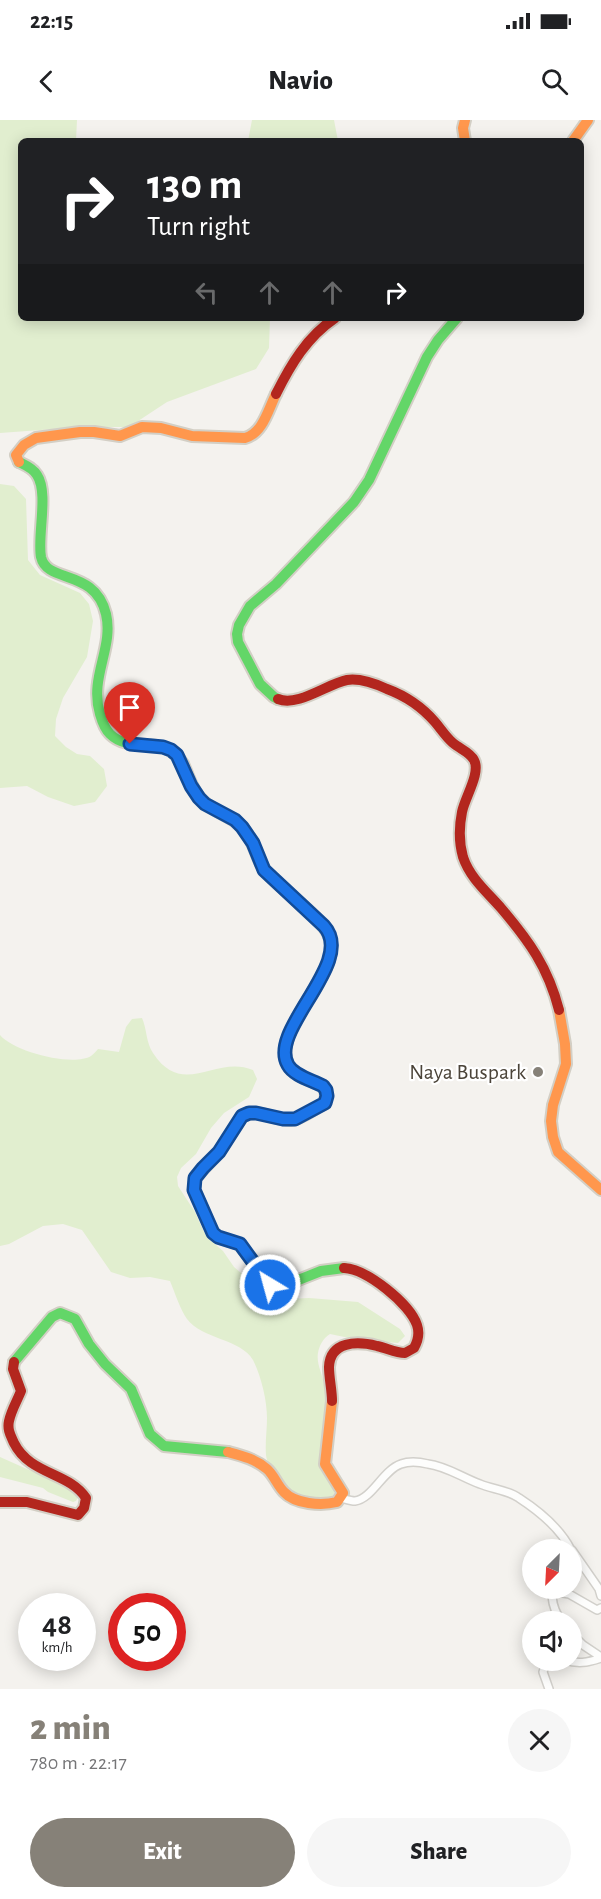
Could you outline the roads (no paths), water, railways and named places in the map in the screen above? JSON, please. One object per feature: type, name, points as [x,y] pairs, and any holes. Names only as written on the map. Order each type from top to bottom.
[{"type":"main road","points":[[465,120],[465,138]]},
{"type":"main road","points":[[575,138],[588,120]]},
{"type":"main road","points":[[0,1502],[27,1502],[73,1515],[78,1515],[84,1508],[86,1498],[80,1489],[28,1462],[18,1452],[9,1433],[9,1422],[21,1392],[13,1369],[14,1360],[52,1317],[60,1313],[75,1319],[83,1336],[97,1356],[131,1389],[150,1434],[164,1446],[218,1450],[249,1457],[268,1470],[284,1492],[292,1498],[304,1502],[330,1504],[341,1498],[342,1489],[330,1476],[325,1464],[332,1401],[330,1360],[332,1353],[339,1346],[362,1344],[407,1353],[413,1350],[418,1340],[419,1333],[415,1321],[380,1284],[358,1270],[340,1268],[273,1288],[240,1244],[218,1237],[213,1233],[194,1190],[198,1173],[219,1152],[242,1116],[256,1113],[289,1120],[325,1103],[327,1096],[323,1086],[293,1071],[288,1066],[285,1053],[286,1041],[293,1026],[307,1004],[328,961],[333,947],[330,932],[264,870],[253,843],[242,827],[235,820],[205,804],[199,798],[177,755],[163,747],[130,744],[113,736],[105,729],[97,691],[108,628],[103,607],[99,597],[82,580],[54,574],[45,565],[41,558],[40,477],[32,469],[17,461],[16,455],[20,448],[36,438],[80,432],[120,436],[142,427],[161,428],[192,436],[245,438],[253,436],[259,430],[292,363],[319,330],[330,321]]},
{"type":"main road","points":[[454,321],[427,357],[369,480],[354,502],[276,584],[250,606],[239,625],[238,642],[260,684],[274,697],[291,701],[348,680],[377,686],[398,694],[422,709],[455,745],[473,758],[476,764],[476,774],[465,802],[460,827],[459,837],[463,855],[470,872],[521,932],[541,958],[547,970],[559,1011],[566,1055],[566,1068],[553,1108],[551,1126],[554,1145],[558,1152],[601,1190]]},
{"type":"street","points":[[341,1498],[355,1501],[364,1497],[380,1479],[398,1465],[410,1462],[431,1464],[478,1484],[518,1497],[556,1528],[565,1539]]},
{"type":"street","points":[[582,1566],[601,1596]]},
{"type":"street","points":[[555,1611],[552,1596],[557,1592],[569,1594],[597,1610],[601,1608]]},
{"type":"street","points":[[582,1644],[601,1657]]},
{"type":"street","points":[[582,1663],[601,1657]]},
{"type":"street","points":[[543,1671],[549,1689]]},
{"type":"place","name":"Naya Buspark","points":[[538,1072]]}]
